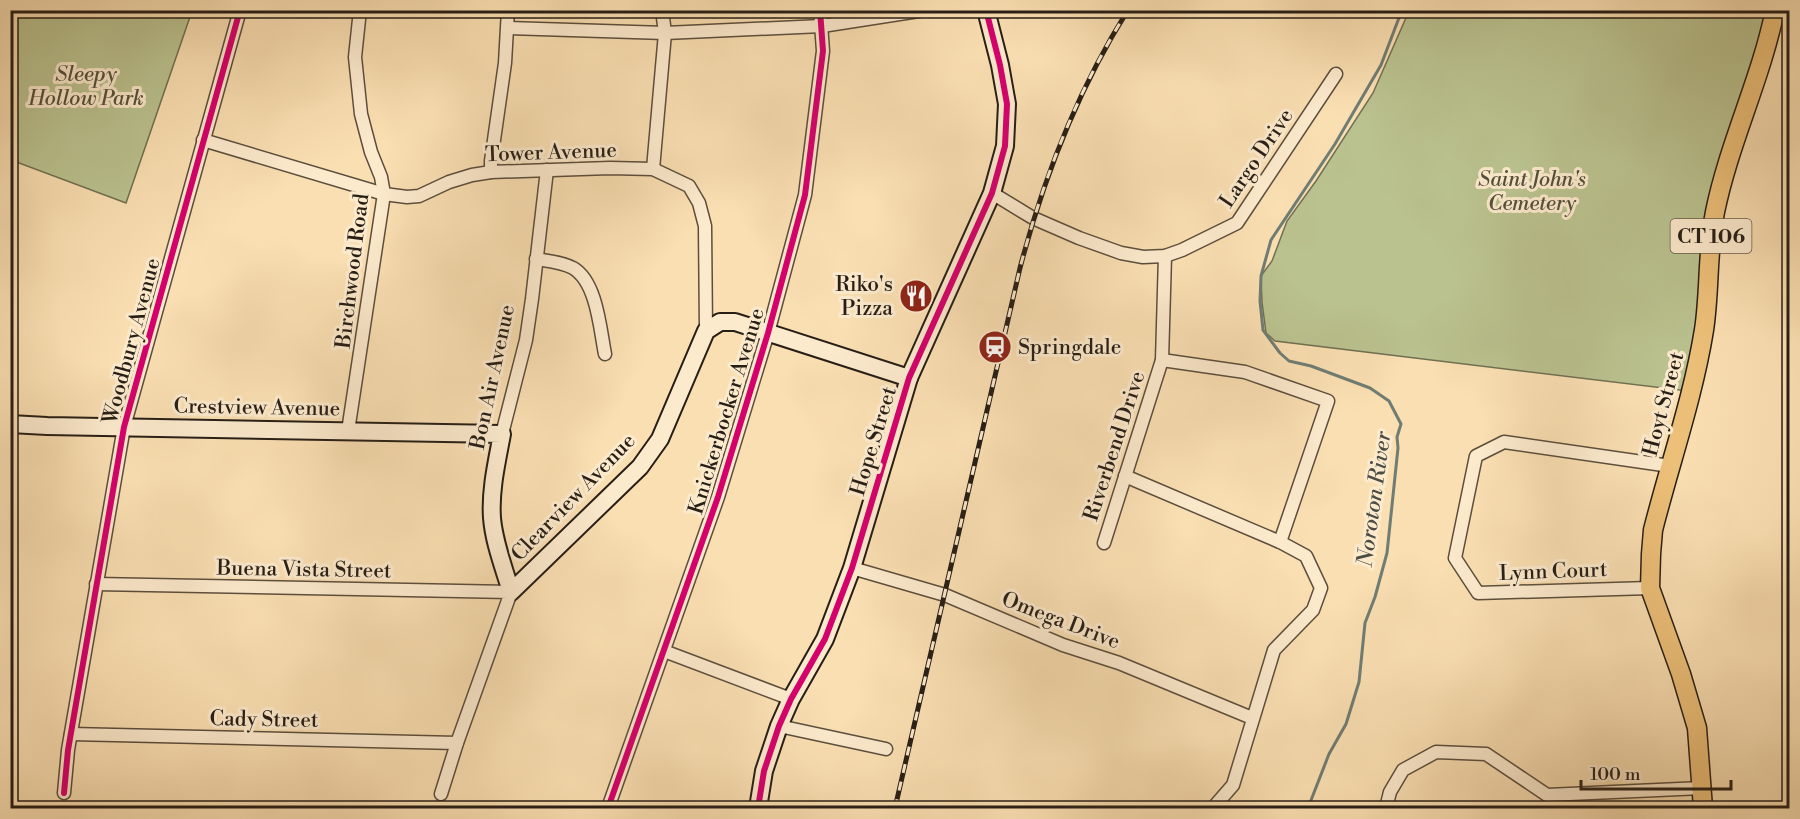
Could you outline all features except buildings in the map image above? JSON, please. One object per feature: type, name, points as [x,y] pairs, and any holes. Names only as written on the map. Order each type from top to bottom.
[{"type":"main road","name":"Hoyt Street","points":[[1703,808],[1697,728],[1681,674],[1650,588],[1653,530],[1696,375],[1705,327],[1714,213],[1769,38],[1775,10]]},
{"type":"street","name":"Woodbury Avenue","points":[[64,793],[71,734],[124,427],[240,10]]},
{"type":"street","name":"Birchwood Road","points":[[348,431],[384,194],[381,177],[370,152],[357,84],[355,57],[360,10]]},
{"type":"street","points":[[491,172],[505,63],[508,10]]},
{"type":"street","points":[[652,169],[665,33],[662,10]]},
{"type":"street","name":"Knickerbocker Avenue","points":[[608,808],[718,496],[768,333],[805,195],[823,51],[820,10]]},
{"type":"street","points":[[508,28],[665,33],[822,26],[925,10]]},
{"type":"street","name":"Hope Street","points":[[758,808],[764,771],[779,726],[791,699],[825,639],[852,568],[909,378],[992,193],[1005,146],[1007,104],[986,10]]},
{"type":"street","name":"Largo Drive","points":[[992,193],[1033,218],[1079,238],[1132,256],[1166,256],[1237,223],[1336,74]]},
{"type":"street","name":"Tower Avenue","points":[[203,140],[384,194],[406,197],[419,196],[457,180],[491,172],[652,169],[689,186],[695,193],[704,214],[706,331]]},
{"type":"street","name":"Bon Air Avenue","points":[[511,592],[496,541],[492,519],[492,491],[502,434],[526,340],[546,170]]},
{"type":"street","name":"Riverbend Drive","points":[[1104,543],[1162,360],[1166,256]]},
{"type":"street","points":[[536,259],[560,263],[582,274],[589,284],[594,300],[605,354]]},
{"type":"street","points":[[706,331],[720,322],[735,322],[909,378]]},
{"type":"street","name":"Clearview Avenue","points":[[441,794],[511,592],[639,467],[660,439],[706,331]]},
{"type":"street","points":[[1162,360],[1245,372],[1328,401],[1280,542]]},
{"type":"street","name":"Crestview Avenue","points":[[10,424],[502,434]]},
{"type":"street","name":"Lynn Court","points":[[1650,588],[1478,593],[1455,558],[1476,456],[1504,442],[1670,466]]},
{"type":"street","points":[[1125,476],[1280,542],[1306,556],[1321,588],[1313,610],[1274,650],[1233,785],[1213,808]]},
{"type":"street","name":"Omega Drive","points":[[852,568],[945,595],[1063,645],[1119,663],[1252,718]]},
{"type":"street","name":"Buena Vista Street","points":[[96,584],[511,592]]},
{"type":"street","points":[[664,651],[791,699]]},
{"type":"street","points":[[779,726],[886,749]]},
{"type":"street","name":"Cady Street","points":[[71,734],[457,743]]},
{"type":"street","points":[[1386,808],[1390,792],[1403,770],[1436,752],[1486,754],[1547,795],[1702,788]]},
{"type":"green space","name":"Sleepy Hollow Park","points":[[10,11],[192,11],[126,203],[11,160]]},
{"type":"green space","name":"Saint John's Cemetery","points":[[1409,11],[1768,11],[1718,172],[1688,391],[1275,341],[1266,333],[1261,276],[1272,261],[1287,221],[1373,93]]},
{"type":"waterway","name":"Noroton River","points":[[1308,808],[1329,754],[1346,724],[1359,682],[1365,623],[1387,553],[1398,448],[1397,437],[1401,424],[1389,401],[1370,388],[1311,366],[1289,361],[1280,353],[1263,330],[1260,301],[1261,276],[1271,240],[1335,144],[1381,65],[1402,10]]},
{"type":"railway","points":[[895,808],[1029,234],[1051,167],[1078,103],[1128,10]]},
{"type":"cycle path","points":[[64,793],[68,750],[124,427],[240,10]]},
{"type":"cycle path","points":[[608,808],[718,497],[768,333],[805,195],[823,51],[820,10]]},
{"type":"cycle path","points":[[758,808],[764,771],[779,726],[791,699],[825,639],[852,568],[909,378],[992,193],[1005,146],[1007,104],[986,10]]},
{"type":"place","name":"Riko's Pizza","points":[[916,296]]},
{"type":"place","name":"Springdale","points":[[995,347]]}]
